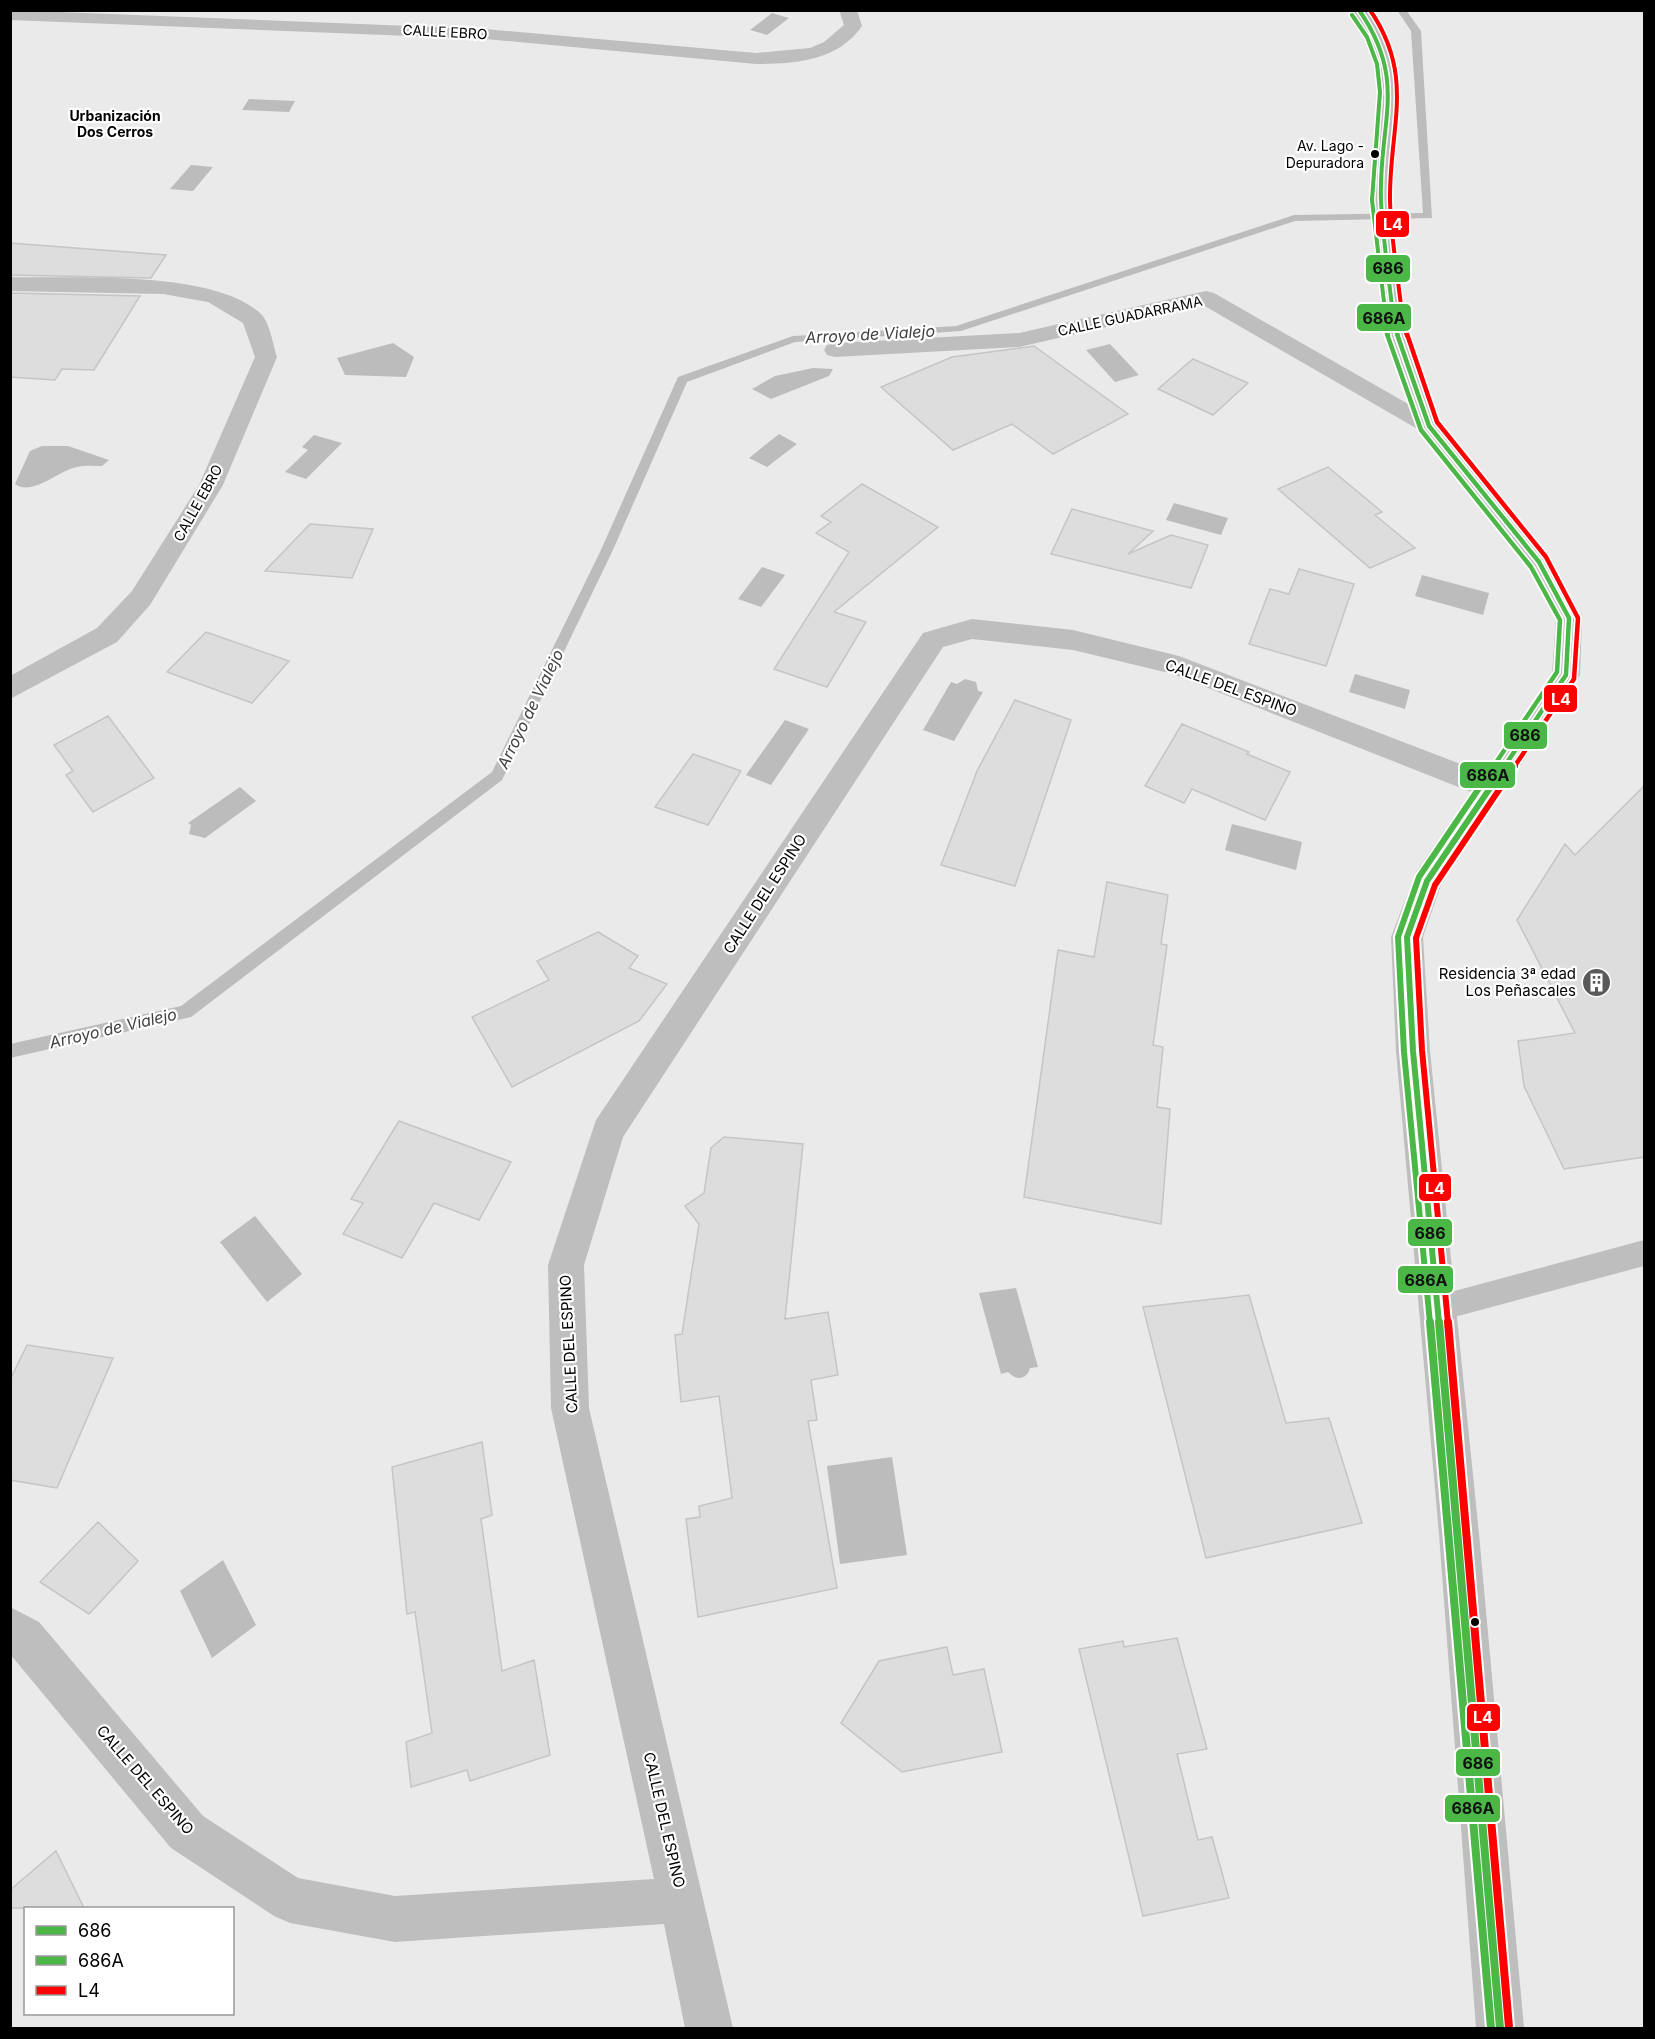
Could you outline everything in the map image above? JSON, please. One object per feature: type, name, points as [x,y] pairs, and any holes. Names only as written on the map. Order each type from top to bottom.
[{"type":"street","name":"CALLE EBRO","points":[[10,15],[485,34],[741,58],[781,59],[815,52],[842,40],[853,26],[848,10]]},
{"type":"street","points":[[1359,10],[1375,33],[1387,72],[1389,92],[1381,200],[1394,325],[1429,426],[1539,562],[1569,618],[1566,675],[1427,880],[1407,937],[1413,1051],[1459,1534],[1500,2028]]},
{"type":"street","name":"CALLE EBRO","points":[[10,284],[163,287],[215,297],[253,319],[266,357],[212,485],[141,598],[107,635],[10,689]]},
{"type":"street","name":"CALLE GUADARRAMA","points":[[835,350],[1019,340],[1206,298],[1429,426]]},
{"type":"street","name":"CALLE DEL ESPINO","points":[[10,1628],[24,1637],[187,1832],[290,1900],[395,1919],[682,1900],[570,1407],[566,1265],[608,1131],[933,640],[972,629],[1062,638],[1179,666],[1488,787]]},
{"type":"street","points":[[682,1900],[709,2028]]},
{"type":"lane","points":[[1436,1309],[1644,1253]]},
{"type":"shaded area","points":[[11,11],[1644,11],[1644,2028],[11,2028]]},
{"type":"shaded area","points":[[772,13],[789,18],[767,35],[750,30]]},
{"type":"shaded area","points":[[249,99],[295,101],[289,112],[242,110]]},
{"type":"shaded area","points":[[191,165],[213,167],[193,191],[170,189]]},
{"type":"shaded area","points":[[393,343],[414,357],[406,377],[345,375],[337,358]]},
{"type":"shaded area","points":[[1110,344],[1139,375],[1115,382],[1086,350]]},
{"type":"shaded area","points":[[813,368],[833,369],[829,376],[771,399],[752,389],[775,376]]},
{"type":"shaded area","points":[[779,434],[797,444],[767,467],[749,458]]},
{"type":"shaded area","points":[[314,435],[342,443],[306,479],[285,472],[308,450],[302,447]]},
{"type":"shaded area","points":[[42,446],[68,446],[109,460],[102,466],[70,469],[37,485],[22,487],[15,484],[30,451]]},
{"type":"shaded area","points":[[1174,503],[1228,518],[1221,535],[1166,520]]},
{"type":"shaded area","points":[[762,567],[785,575],[761,607],[738,599]]},
{"type":"shaded area","points":[[1422,575],[1489,593],[1483,615],[1415,596]]},
{"type":"shaded area","points":[[1355,674],[1410,690],[1405,709],[1349,692]]},
{"type":"shaded area","points":[[965,679],[976,682],[978,691],[983,692],[954,741],[923,730],[951,682],[957,684]]},
{"type":"shaded area","points":[[785,720],[809,729],[771,785],[746,775]]},
{"type":"shaded area","points":[[240,787],[256,801],[205,838],[189,834],[191,825],[188,823]]},
{"type":"shaded area","points":[[1232,824],[1302,842],[1296,870],[1225,850]]},
{"type":"shaded area","points":[[255,1216],[302,1274],[267,1302],[220,1242]]},
{"type":"shaded area","points":[[1016,1288],[1038,1367],[1030,1368],[1029,1372],[1021,1378],[1014,1377],[1008,1372],[1001,1374],[979,1293]]},
{"type":"shaded area","points":[[892,1457],[907,1555],[840,1564],[827,1466]]},
{"type":"shaded area","points":[[223,1560],[256,1625],[212,1658],[180,1591]]},
{"type":"building","points":[[10,243],[166,255],[151,278],[10,275]]},
{"type":"building","points":[[10,293],[140,296],[94,370],[62,369],[55,380],[10,377]]},
{"type":"building","points":[[1034,346],[1128,414],[1053,454],[1012,424],[953,450],[881,387],[952,357]]},
{"type":"building","points":[[1193,359],[1248,383],[1213,415],[1158,389]]},
{"type":"building","points":[[1328,467],[1382,512],[1375,515],[1415,548],[1370,568],[1278,489]]},
{"type":"building","points":[[862,484],[938,527],[834,612],[866,622],[827,687],[774,669],[849,552],[816,533],[831,522],[821,516]]},
{"type":"building","points":[[1072,509],[1153,531],[1128,554],[1171,535],[1208,545],[1191,588],[1051,554]]},
{"type":"building","points":[[310,524],[373,529],[352,578],[265,571]]},
{"type":"building","points":[[1299,569],[1354,584],[1326,666],[1249,644],[1270,589],[1289,594]]},
{"type":"building","points":[[206,632],[289,661],[252,703],[167,672]]},
{"type":"building","points":[[1015,700],[1071,720],[1015,886],[941,865],[977,771]]},
{"type":"building","points":[[108,716],[154,778],[93,812],[66,775],[73,771],[54,745]]},
{"type":"building","points":[[1182,724],[1290,772],[1265,820],[1192,789],[1184,803],[1145,786]]},
{"type":"building","points":[[693,754],[741,771],[708,825],[655,807]]},
{"type":"building","name":"Residencia 3ª edad Los Peñascales","points":[[1644,786],[1644,1157],[1564,1169],[1524,1086],[1518,1041],[1575,1033],[1517,920],[1565,844],[1575,855]]},
{"type":"building","points":[[1107,882],[1168,895],[1161,944],[1167,945],[1153,1045],[1163,1047],[1157,1107],[1170,1109],[1161,1224],[1024,1197],[1058,950],[1094,957]]},
{"type":"building","points":[[598,932],[638,956],[629,968],[667,984],[639,1021],[512,1087],[472,1017],[549,980],[537,961]]},
{"type":"building","points":[[399,1121],[511,1162],[479,1220],[434,1203],[402,1258],[343,1234],[363,1203],[351,1199]]},
{"type":"building","points":[[724,1137],[803,1144],[785,1319],[828,1312],[838,1375],[811,1380],[817,1420],[808,1421],[837,1588],[698,1617],[686,1519],[700,1517],[699,1506],[732,1498],[719,1396],[681,1402],[675,1335],[682,1334],[699,1224],[685,1206],[704,1193],[711,1148]]},
{"type":"building","points":[[1249,1295],[1286,1423],[1329,1418],[1362,1523],[1206,1558],[1143,1307]]},
{"type":"building","points":[[27,1345],[113,1358],[57,1488],[10,1480],[10,1380]]},
{"type":"building","points":[[482,1442],[492,1515],[481,1519],[502,1671],[534,1660],[550,1755],[470,1781],[467,1770],[411,1787],[406,1742],[432,1733],[415,1612],[407,1614],[392,1467]]},
{"type":"building","points":[[98,1522],[138,1561],[89,1614],[40,1582]]},
{"type":"building","points":[[1177,1638],[1207,1749],[1177,1754],[1198,1840],[1212,1837],[1229,1898],[1143,1916],[1079,1649],[1123,1641],[1124,1647]]},
{"type":"building","points":[[947,1647],[953,1675],[984,1669],[1002,1752],[902,1772],[841,1723],[879,1661]]},
{"type":"building","points":[[56,1851],[84,1907],[10,1908],[10,1890]]},
{"type":"waterway","name":"Arroyo de Vialejo","points":[[10,1051],[185,1012],[497,776],[606,552],[682,380],[793,339],[957,329],[1294,218],[1428,216],[1416,31],[1401,10]]},
{"type":"transit line","name":"686","points":[[1359,10],[1375,33],[1386,62],[1389,92],[1381,200],[1394,325],[1429,426],[1539,562],[1569,618],[1566,675],[1427,881],[1407,937],[1413,1051],[1459,1534],[1500,2028]]},
{"type":"transit line","name":"L4","points":[[1370,10],[1383,29],[1395,61],[1398,93],[1390,200],[1403,323],[1437,422],[1546,557],[1578,618],[1574,679],[1435,885],[1416,938],[1422,1050],[1468,1533],[1509,2027]]},
{"type":"transit line","name":"686A","points":[[1352,15],[1367,37],[1377,64],[1380,92],[1372,200],[1385,328],[1421,430],[1531,567],[1560,620],[1557,672],[1419,877],[1398,937],[1404,1052],[1450,1535],[1491,2028]]},
{"type":"place","name":"Av. Lago - Depuradora","points":[[1375,154]]},
{"type":"place","name":"Residencia 3ª edad Los Peñascales","points":[[1597,983]]},
{"type":"district","name":"Urbanización Dos Cerros","points":[[115,124]]}]
